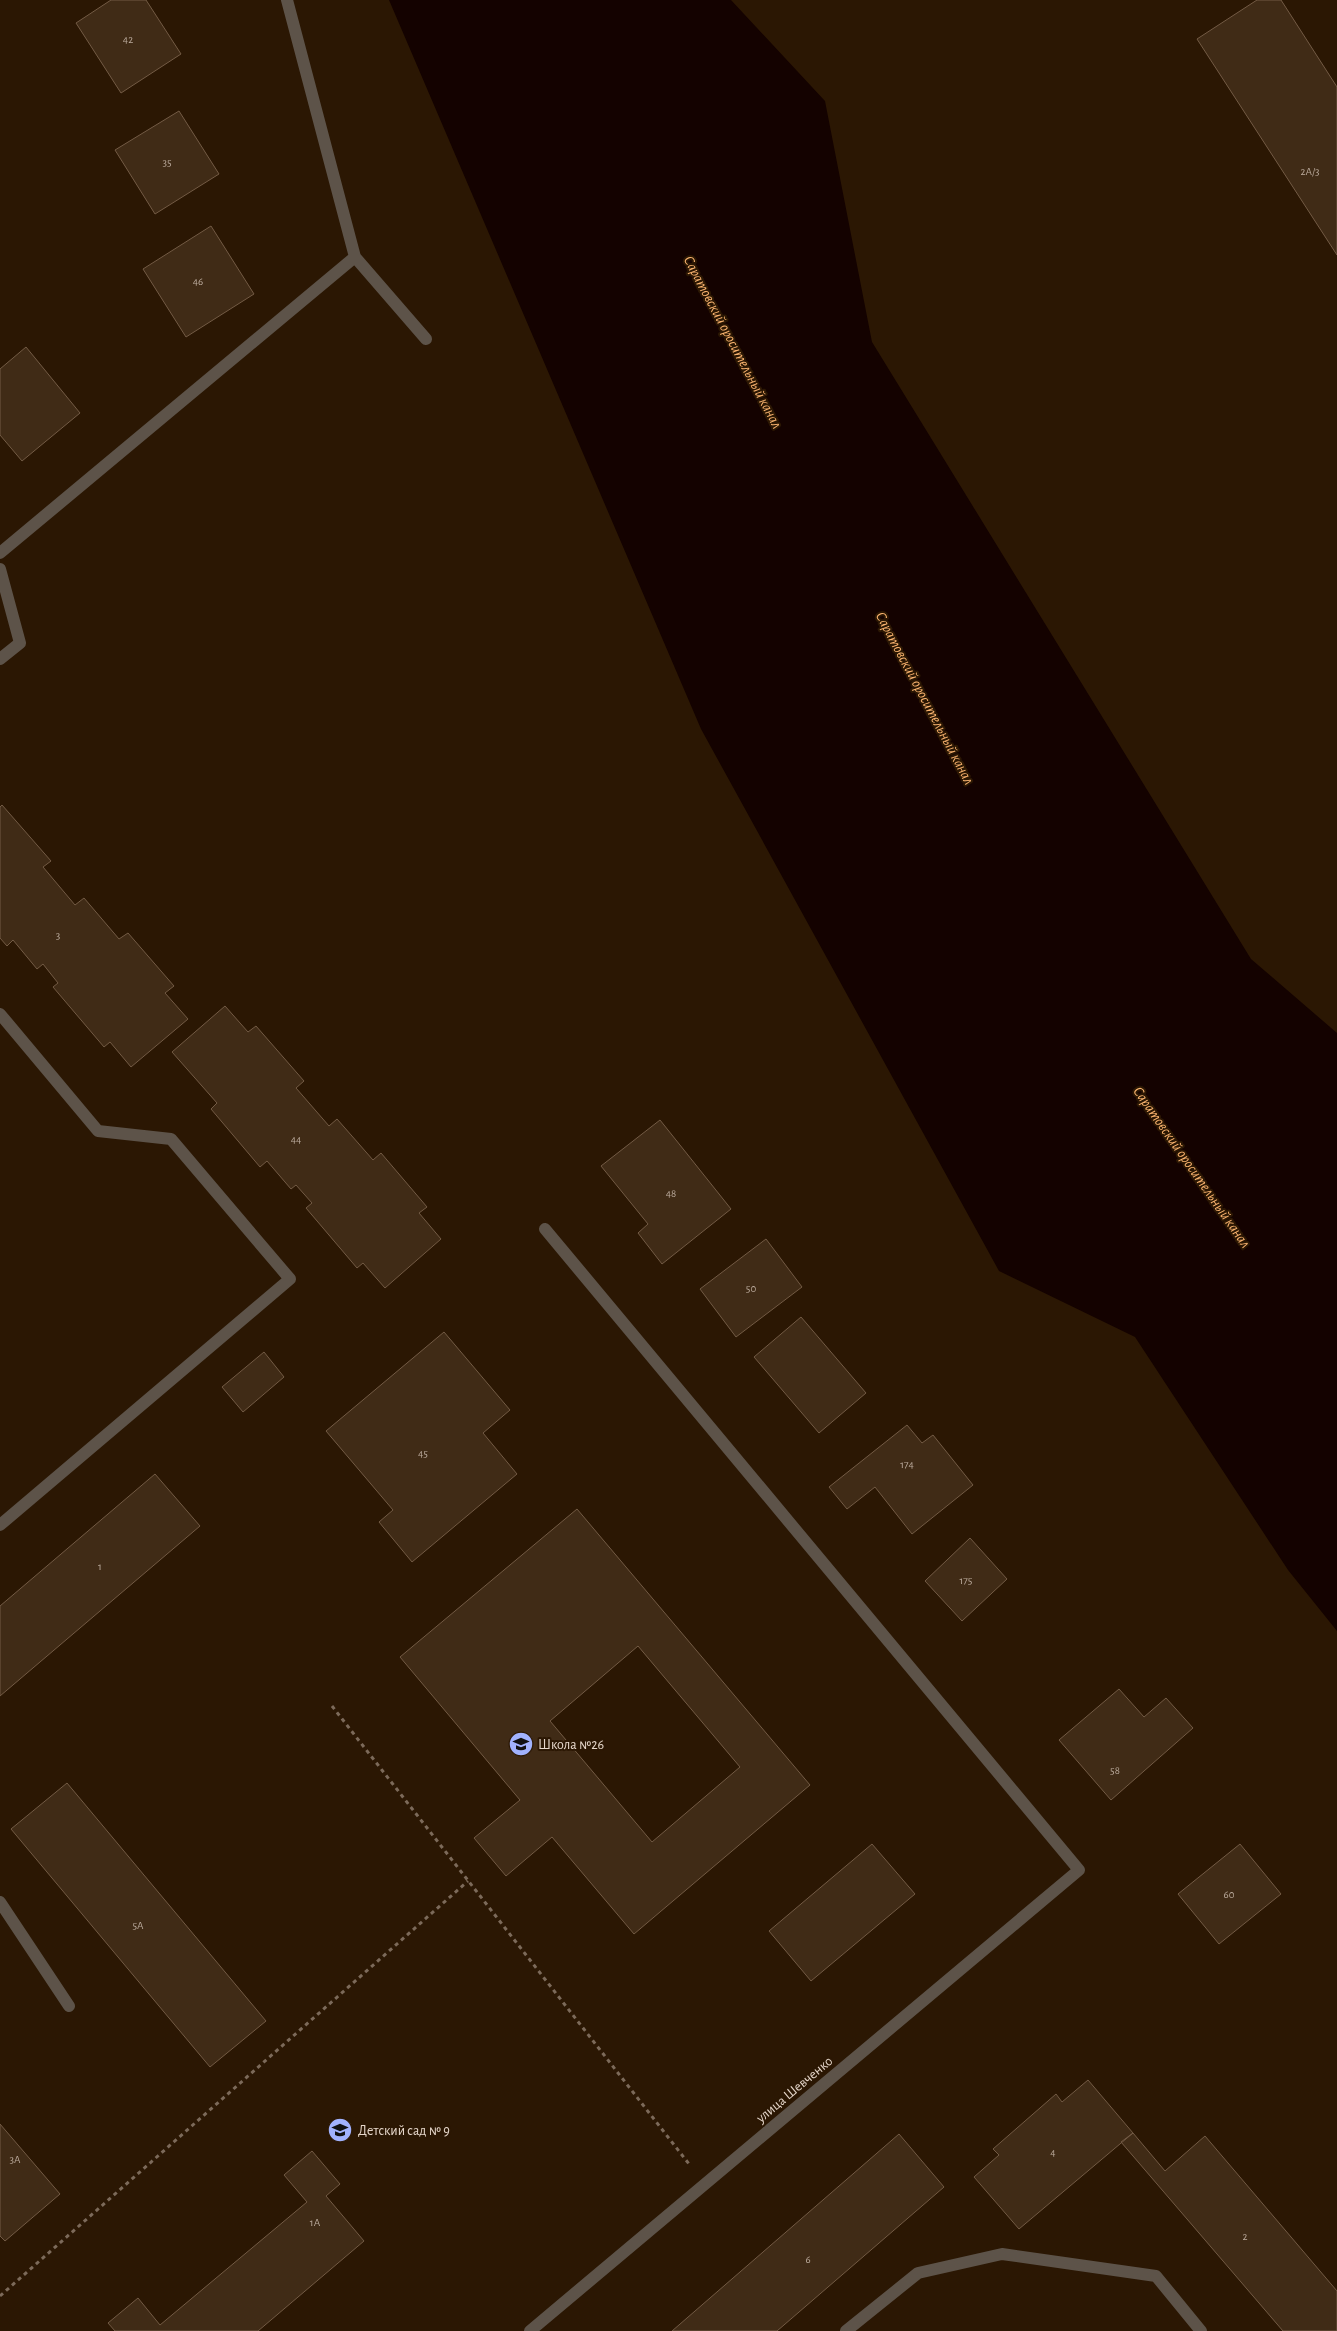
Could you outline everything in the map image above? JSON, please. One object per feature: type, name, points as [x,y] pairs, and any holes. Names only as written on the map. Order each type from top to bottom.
[{"type":"street","points":[[288,0],[355,257],[426,339]]},
{"type":"street","points":[[0,553],[355,257]]},
{"type":"street","points":[[0,569],[20,643],[0,659]]},
{"type":"street","points":[[0,1014],[98,1131],[171,1139],[290,1278],[0,1524]]},
{"type":"street","name":"улица Шевченко","points":[[530,2331],[1078,1870],[544,1228]]},
{"type":"street","points":[[0,1902],[69,2006]]},
{"type":"street","points":[[846,2331],[918,2273],[1002,2254],[1156,2276],[1201,2331]]},
{"type":"path","points":[[332,1706],[705,2184]]},
{"type":"path","points":[[0,2296],[468,1881]]},
{"type":"water","name":"Саратовский оросительный канал","points":[[389,0],[731,0],[825,101],[872,342],[1251,959],[1337,1033],[1337,1631],[1288,1570],[1135,1337],[999,1271],[701,729]]},
{"type":"building","points":[[111,0],[146,0],[181,54],[121,93],[76,23]]},
{"type":"building","points":[[1257,0],[1281,0],[1337,87],[1337,255],[1197,39]]},
{"type":"building","points":[[179,111],[219,174],[155,214],[115,150]]},
{"type":"building","points":[[211,226],[254,294],[186,337],[143,269]]},
{"type":"building","points":[[26,347],[80,413],[22,461],[0,435],[0,369]]},
{"type":"building","points":[[2,805],[51,861],[43,867],[75,905],[84,898],[119,939],[128,933],[174,986],[165,993],[188,1019],[131,1067],[110,1042],[104,1047],[53,987],[58,983],[43,964],[37,969],[13,940],[7,946],[0,938],[0,807]]},
{"type":"building","points":[[225,1006],[248,1032],[256,1026],[304,1081],[296,1088],[329,1126],[337,1119],[373,1160],[381,1153],[427,1207],[419,1213],[441,1239],[385,1288],[363,1263],[357,1268],[306,1208],[312,1203],[296,1185],[291,1189],[267,1161],[260,1167],[211,1109],[217,1103],[172,1052]]},
{"type":"building","points":[[660,1120],[731,1209],[662,1264],[638,1233],[648,1224],[601,1166]]},
{"type":"building","points":[[766,1239],[802,1287],[736,1337],[700,1289]]},
{"type":"building","points":[[801,1317],[866,1393],[819,1433],[754,1357]]},
{"type":"building","points":[[444,1332],[510,1410],[483,1433],[517,1474],[412,1562],[379,1522],[393,1510],[326,1431]]},
{"type":"building","points":[[264,1352],[284,1377],[243,1412],[222,1387]]},
{"type":"building","points":[[907,1425],[922,1443],[933,1435],[973,1485],[912,1534],[875,1487],[847,1509],[829,1487]]},
{"type":"building","points":[[155,1474],[200,1526],[0,1696],[0,1606]]},
{"type":"building","name":"Школа №26","points":[[577,1509],[810,1785],[634,1934],[552,1837],[506,1876],[474,1838],[520,1800],[400,1657]],"holes":[[[638,1646],[740,1767],[652,1842],[550,1721]]]},
{"type":"building","points":[[970,1538],[1007,1579],[962,1621],[925,1581]]},
{"type":"building","points":[[1119,1689],[1144,1717],[1166,1698],[1193,1728],[1111,1800],[1059,1740]]},
{"type":"building","points":[[67,1783],[266,2021],[210,2067],[11,1829]]},
{"type":"building","points":[[872,1844],[915,1894],[811,1981],[769,1931]]},
{"type":"building","points":[[1240,1844],[1281,1894],[1219,1944],[1178,1894]]},
{"type":"building","points":[[1088,2080],[1133,2133],[1019,2229],[974,2177],[999,2155],[993,2149],[1056,2094],[1062,2102]]},
{"type":"building","points":[[0,2124],[60,2194],[5,2241],[0,2236]]},
{"type":"building","points":[[1133,2133],[1165,2171],[1205,2136],[1337,2291],[1337,2331],[1283,2331],[1121,2142]]},
{"type":"building","points":[[899,2134],[944,2187],[777,2331],[672,2331]]},
{"type":"building","points":[[312,2151],[340,2184],[326,2196],[364,2241],[258,2331],[115,2331],[108,2323],[138,2298],[160,2325],[307,2202],[284,2175]]},
{"type":"place","name":"Школа №26","points":[[521,1744]]},
{"type":"place","name":"Детский сад № 9","points":[[340,2130]]}]
